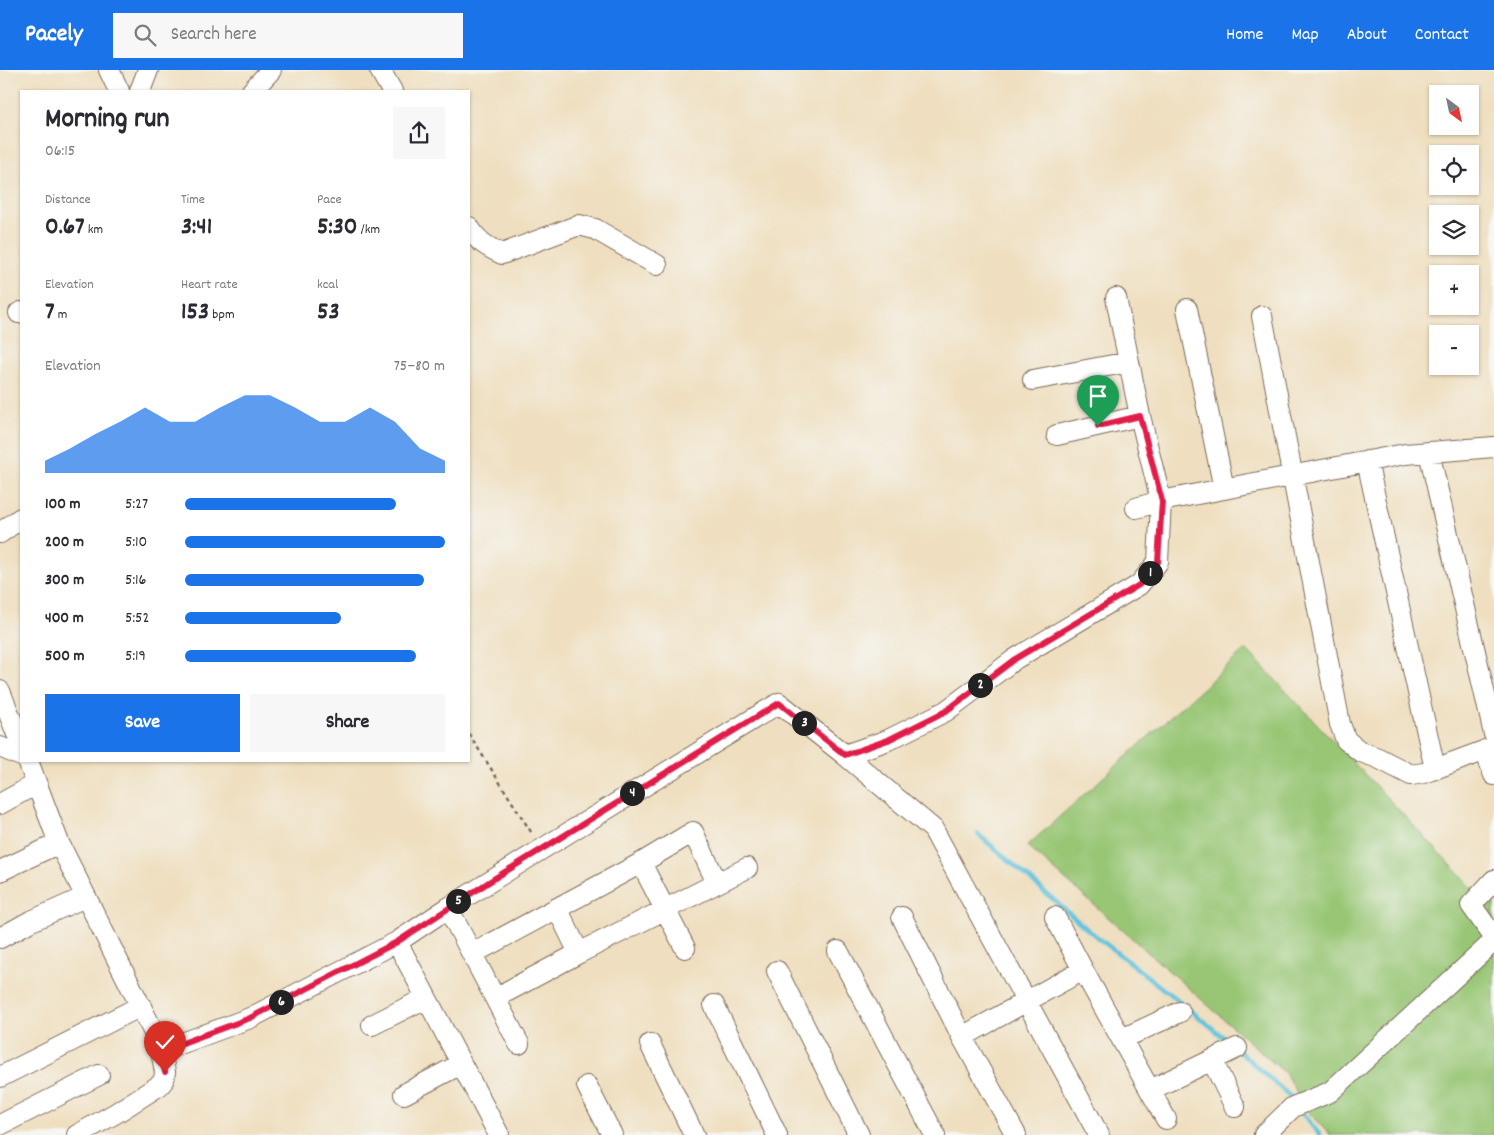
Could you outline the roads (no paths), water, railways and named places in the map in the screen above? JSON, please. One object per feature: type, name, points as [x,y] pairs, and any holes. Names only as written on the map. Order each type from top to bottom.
[{"type":"street","points":[[109,70],[119,90]]},
{"type":"street","points":[[253,90],[271,70]]},
{"type":"street","points":[[380,70],[391,90]]},
{"type":"street","points":[[470,228],[479,241],[488,248],[502,254],[579,225],[595,229],[657,265]]},
{"type":"street","points":[[845,755],[888,740],[946,711],[1015,659],[1139,585],[1158,562],[1162,501],[1140,416],[1116,298]]},
{"type":"street","points":[[1187,309],[1224,489]]},
{"type":"street","points":[[1262,316],[1340,724],[1346,740],[1361,752],[1378,758],[1411,775],[1435,769],[1491,744]]},
{"type":"street","points":[[1034,380],[1129,362]]},
{"type":"street","points":[[1057,435],[1140,416]]},
{"type":"street","points":[[1136,508],[1162,501],[1405,454],[1494,448]]},
{"type":"street","points":[[1430,452],[1491,744],[1494,775]]},
{"type":"street","points":[[1367,461],[1435,769]]},
{"type":"street","points":[[0,533],[20,519]]},
{"type":"street","points":[[0,691],[20,741]]},
{"type":"street","points":[[161,1051],[250,1018],[397,942],[542,849],[779,703],[845,755],[933,829],[1099,1135]]},
{"type":"street","points":[[0,747],[20,756]]},
{"type":"street","points":[[28,762],[59,843],[141,1006],[161,1051],[165,1072],[164,1080],[160,1085],[116,1113],[76,1135]]},
{"type":"street","points":[[0,804],[36,784]]},
{"type":"street","points":[[472,954],[642,863],[693,832],[717,883]]},
{"type":"street","points":[[0,871],[59,843]]},
{"type":"street","points":[[642,863],[685,948]]},
{"type":"street","points":[[508,991],[747,868]]},
{"type":"street","points":[[1494,880],[1471,905],[1494,937]]},
{"type":"street","points":[[0,938],[85,897]]},
{"type":"street","points":[[448,908],[519,1044]]},
{"type":"street","points":[[557,908],[579,953]]},
{"type":"street","points":[[1055,917],[1166,1119]]},
{"type":"street","points":[[902,918],[962,1037],[1016,1135]]},
{"type":"street","points":[[1264,1135],[1293,1107],[1330,1092],[1494,941]]},
{"type":"street","points":[[397,942],[461,1064],[493,1133]]},
{"type":"street","points":[[838,951],[935,1135]]},
{"type":"street","points":[[962,1037],[1083,970]]},
{"type":"street","points":[[777,971],[859,1135]]},
{"type":"street","points":[[372,1025],[426,998]]},
{"type":"street","points":[[714,1005],[778,1135]]},
{"type":"street","points":[[0,1077],[141,1006]]},
{"type":"street","points":[[1122,1040],[1180,1012]]},
{"type":"street","points":[[650,1044],[694,1135]]},
{"type":"street","points":[[1150,1090],[1237,1048]]},
{"type":"street","points":[[1212,1060],[1235,1107]]},
{"type":"street","points":[[404,1094],[461,1064]]},
{"type":"street","points":[[0,1126],[99,1075]]},
{"type":"street","points":[[588,1086],[612,1135]]},
{"type":"waterway","points":[[978,834],[1087,929],[1232,1045]]},
{"type":"waterway","points":[[1240,1052],[1294,1100]]},
{"type":"waterway","points":[[1299,1109],[1320,1135]]}]
